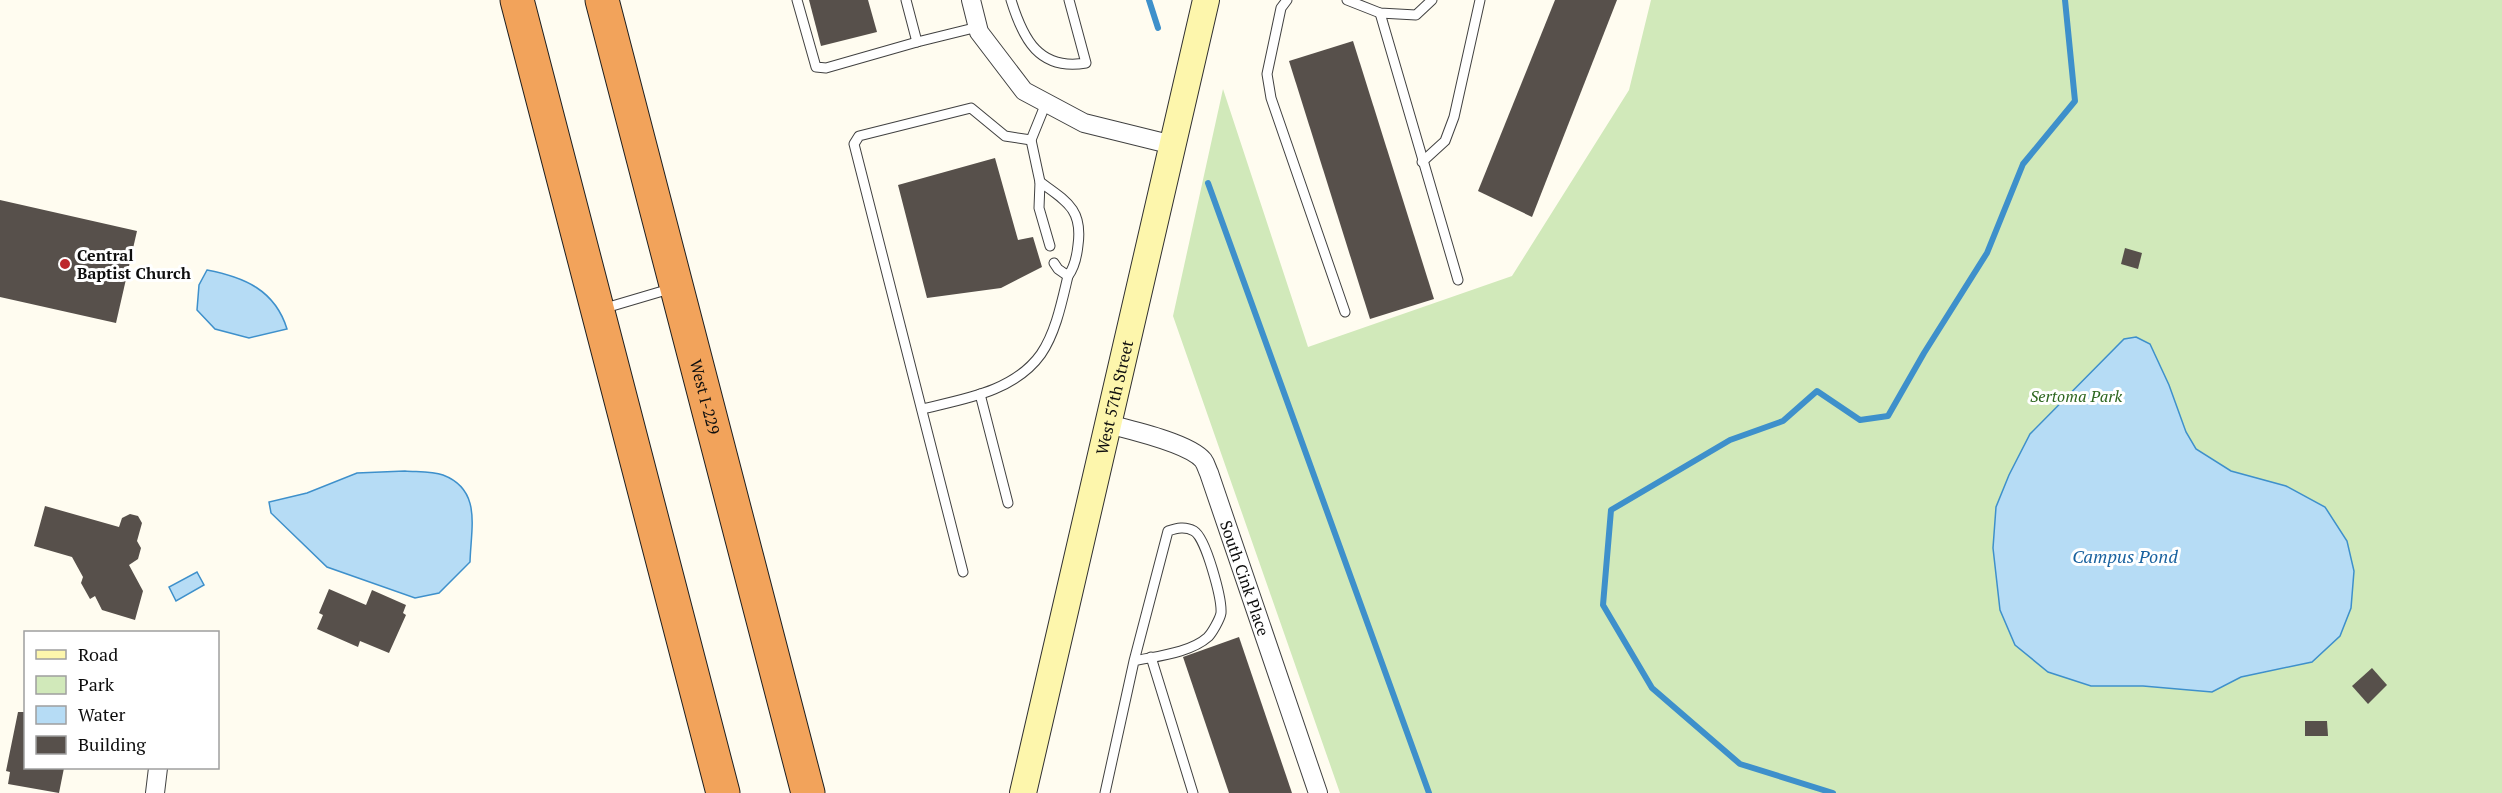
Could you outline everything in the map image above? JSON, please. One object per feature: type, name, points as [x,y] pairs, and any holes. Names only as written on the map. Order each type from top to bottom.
[{"type":"highway","points":[[517,0],[723,793]]},
{"type":"highway","name":"West I-229","points":[[602,0],[808,793]]},
{"type":"main road","name":"West 57th Street","points":[[1023,793],[1206,0]]},
{"type":"street","points":[[971,0],[978,27],[1024,91],[1084,123],[1173,145]]},
{"type":"street","name":"South Cink Place","points":[[1108,424],[1175,444],[1195,453],[1203,460],[1318,793]]},
{"type":"street","points":[[155,793],[158,769]]},
{"type":"lane","points":[[797,0],[816,67],[826,68],[978,27]]},
{"type":"lane","points":[[906,0],[917,42]]},
{"type":"lane","points":[[1011,0],[1020,30],[1042,55],[1072,65],[1086,63],[1069,0]]},
{"type":"lane","points":[[1287,0],[1281,8],[1267,74],[1271,98],[1345,312]]},
{"type":"lane","points":[[1347,0],[1380,13],[1416,15],[1432,0]]},
{"type":"lane","points":[[1422,162],[1445,141],[1451,125],[1480,0]]},
{"type":"lane","points":[[1380,13],[1458,280]]},
{"type":"lane","points":[[1046,103],[1031,140],[1040,182],[1039,208],[1050,246]]},
{"type":"lane","points":[[963,572],[854,144],[855,139],[859,136],[971,108],[1005,136],[1031,140]]},
{"type":"lane","points":[[922,409],[981,394],[1010,382],[1041,354],[1057,318],[1077,252],[1080,231],[1075,212],[1040,182]]},
{"type":"lane","points":[[1054,263],[1068,276]]},
{"type":"lane","points":[[598,310],[675,288]]},
{"type":"lane","points":[[981,394],[1008,503]]},
{"type":"lane","points":[[1105,793],[1134,661],[1168,531],[1180,527],[1193,530],[1201,537],[1211,561],[1221,614],[1209,636],[1192,647],[1134,661]]},
{"type":"lane","points":[[1151,657],[1193,793]]},
{"type":"green space","name":"Sertoma Park","points":[[1651,0],[2502,0],[2502,793],[1340,793],[1173,316],[1223,89],[1308,347],[1512,276],[1629,90]]},
{"type":"water","points":[[207,270],[245,281],[266,295],[275,304],[287,329],[249,338],[215,329],[197,310],[199,285]]},
{"type":"water","name":"Campus Pond","points":[[2136,337],[2150,344],[2169,385],[2186,432],[2196,449],[2231,471],[2286,486],[2325,507],[2347,541],[2354,571],[2351,608],[2340,636],[2312,662],[2241,677],[2212,692],[2143,686],[2091,686],[2048,672],[2015,645],[2000,610],[1993,548],[1996,507],[2030,434],[2124,339]]},
{"type":"water","points":[[405,471],[443,475],[464,490],[469,500],[472,511],[470,562],[439,593],[415,598],[327,567],[271,513],[269,502],[307,493],[357,473]]},
{"type":"water","points":[[197,572],[204,585],[176,601],[169,587]]},
{"type":"building","points":[[809,0],[868,0],[877,32],[821,46]]},
{"type":"building","points":[[1555,0],[1617,0],[1532,217],[1478,191]]},
{"type":"building","points":[[1353,41],[1434,299],[1370,319],[1289,61]]},
{"type":"building","points":[[995,158],[1018,240],[1033,237],[1042,267],[1001,288],[927,298],[898,185]]},
{"type":"building","name":"Central Baptist Church","points":[[0,200],[137,231],[116,323],[0,297]]},
{"type":"building","points":[[2125,248],[2142,253],[2138,269],[2121,264]]},
{"type":"building","points":[[45,506],[119,527],[122,518],[130,514],[138,516],[142,523],[137,541],[141,548],[138,559],[129,565],[143,591],[135,620],[102,610],[95,596],[90,599],[81,583],[83,577],[72,557],[34,546]]},
{"type":"building","points":[[329,589],[366,605],[372,590],[406,605],[403,613],[406,615],[389,653],[360,641],[358,647],[317,629],[323,615],[319,613]]},
{"type":"building","points":[[1239,637],[1292,793],[1229,793],[1183,657]]},
{"type":"building","points":[[2372,668],[2387,685],[2368,704],[2352,686]]},
{"type":"building","points":[[18,712],[24,712],[24,769],[64,769],[59,793],[8,784],[10,772],[6,771]]},
{"type":"building","points":[[2305,721],[2327,721],[2328,736],[2305,736]]},
{"type":"waterway","points":[[1149,0],[1158,28]]},
{"type":"waterway","points":[[1833,793],[1740,764],[1652,688],[1603,605],[1611,510],[1730,440],[1783,421],[1817,391],[1860,420],[1888,416],[1924,353],[1987,253],[2023,164],[2075,101],[2065,0]]},
{"type":"waterway","points":[[1208,183],[1429,793]]},
{"type":"place","name":"Central Baptist Church","points":[[65,264]]}]
